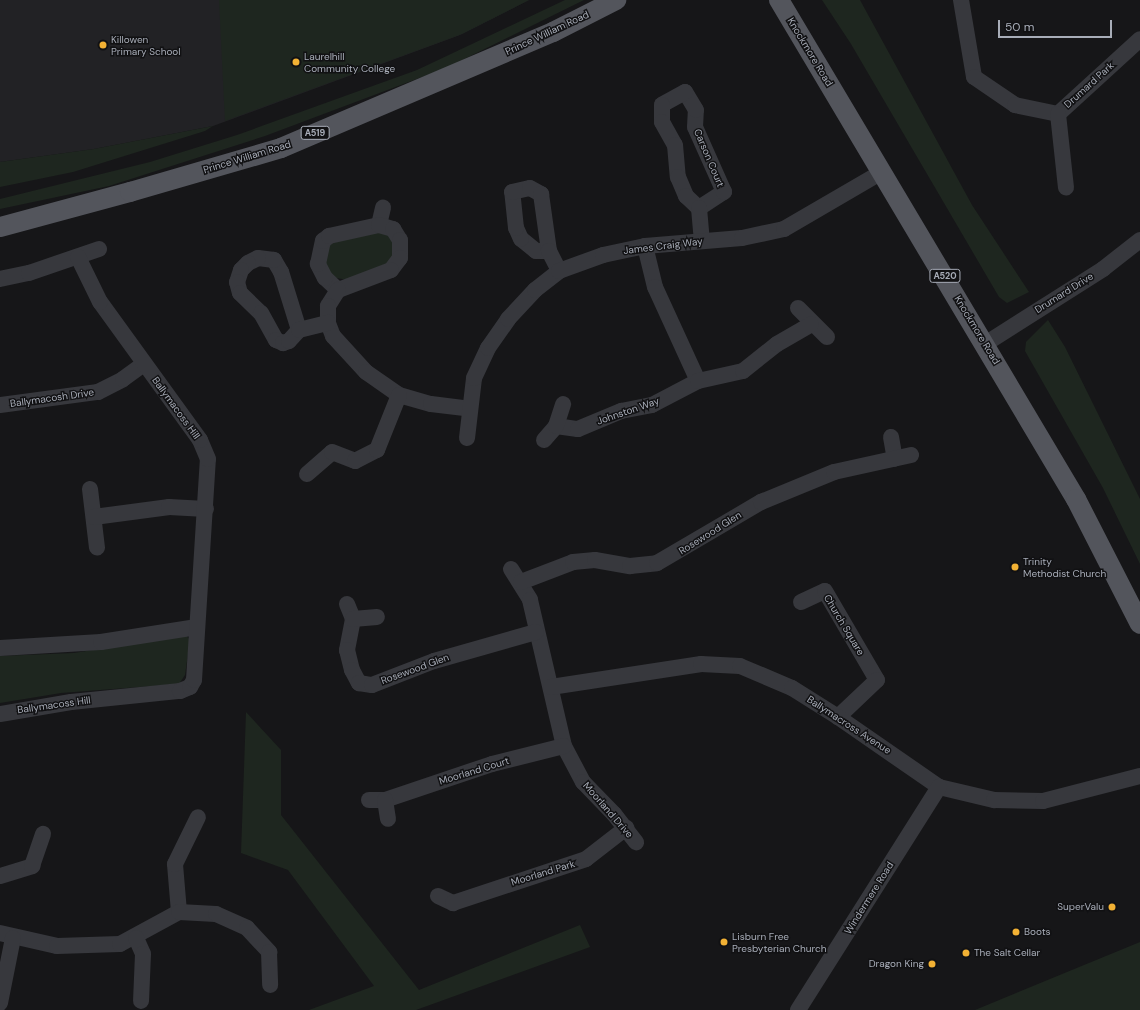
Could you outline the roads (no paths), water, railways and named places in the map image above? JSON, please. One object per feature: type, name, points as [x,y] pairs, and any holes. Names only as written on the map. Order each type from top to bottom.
[{"type":"main road","name":"Prince William Road","points":[[0,227],[281,148],[553,32],[616,0]]},
{"type":"main road","name":"Knockmore Road","points":[[779,0],[1076,499],[1140,624]]},
{"type":"street","name":"Drumard Park","points":[[961,0],[974,77],[1015,105],[1058,114],[1140,39]]},
{"type":"street","name":"Carson Court","points":[[685,92],[696,110],[695,127],[724,192],[699,208],[686,196],[678,177],[675,145],[662,122],[662,104],[685,92]]},
{"type":"street","points":[[1058,114],[1066,188]]},
{"type":"street","name":"James Craig Way","points":[[468,438],[469,409],[474,378],[488,348],[508,319],[535,290],[560,271],[603,255],[645,246],[742,238],[784,229],[882,172]]},
{"type":"street","points":[[379,225],[383,207]]},
{"type":"street","points":[[699,208],[702,241]]},
{"type":"street","points":[[338,290],[325,278],[318,264],[320,248],[323,241],[329,236],[379,225],[393,229],[400,240],[400,258],[391,270],[338,290],[328,306],[328,323],[333,336],[345,352],[366,372],[399,395],[431,404],[469,409]]},
{"type":"street","name":"Drumard Drive","points":[[985,344],[1103,269],[1140,240]]},
{"type":"street","points":[[645,246],[655,287],[698,381]]},
{"type":"street","points":[[0,279],[29,273],[98,250]]},
{"type":"street","points":[[549,251],[560,271]]},
{"type":"street","name":"Ballymacoss Hill","points":[[0,714],[71,702],[180,692],[190,687],[194,680],[208,459],[200,440],[100,302],[78,257]]},
{"type":"street","points":[[299,330],[281,272],[274,260],[258,258],[248,263],[241,270],[237,282],[240,292],[261,313],[276,340],[283,343],[289,341],[299,330],[328,323]]},
{"type":"street","points":[[798,308],[812,324],[827,337]]},
{"type":"street","name":"Johnston Way","points":[[556,426],[578,429],[621,411],[652,404],[698,381],[743,371],[777,344],[812,324]]},
{"type":"street","name":"Ballymacosh Drive","points":[[0,405],[98,392],[144,364]]},
{"type":"street","points":[[307,474],[332,452],[355,461],[377,450],[399,395]]},
{"type":"street","points":[[544,440],[556,426],[563,404]]},
{"type":"street","points":[[891,437],[895,458]]},
{"type":"street","name":"Rosewood Glen","points":[[551,687],[536,632],[530,600],[516,575],[573,562],[595,560],[630,566],[657,563],[761,502],[834,472],[911,455]]},
{"type":"street","points":[[90,489],[97,548]]},
{"type":"street","points":[[94,517],[169,507],[206,509]]},
{"type":"street","name":"Church Square","points":[[801,602],[825,591],[877,680],[838,717]]},
{"type":"street","name":"Rosewood Glen","points":[[377,617],[350,611],[347,650],[352,670],[359,683],[372,685],[434,661],[536,632]]},
{"type":"street","points":[[0,648],[101,642],[197,627]]},
{"type":"street","name":"Ballymacross Avenue","points":[[551,687],[701,664],[740,666],[792,688],[838,717],[939,787],[994,800],[1043,801],[1140,776]]},
{"type":"street","name":"Moorland Drive","points":[[551,687],[564,746],[583,782],[626,828],[636,842]]},
{"type":"street","name":"Moorland Court","points":[[388,819],[377,800],[492,764],[564,746]]},
{"type":"street","name":"Windermere Road","points":[[798,1010],[939,787]]},
{"type":"street","points":[[179,912],[175,864],[198,817]]},
{"type":"street","name":"Moorland Park","points":[[438,896],[452,909],[586,859],[626,828]]},
{"type":"street","points":[[0,876],[32,866],[43,834]]},
{"type":"street","points":[[0,1003],[6,935],[57,946],[120,944],[136,938],[179,912],[216,914],[247,928],[269,952],[270,985]]},
{"type":"street","points":[[136,938],[143,954],[142,1001]]},
{"type":"place","name":"Killowen Primary School","points":[[103,45]]},
{"type":"place","name":"Laurelhill Community College","points":[[296,62]]},
{"type":"place","name":"Trinity Methodist Church","points":[[1015,567]]},
{"type":"place","name":"SuperValu","points":[[1112,907]]},
{"type":"place","name":"Boots","points":[[1016,932]]},
{"type":"place","name":"Lisburn Free Presbyterian Church","points":[[724,942]]},
{"type":"place","name":"The Salt Cellar","points":[[966,953]]},
{"type":"place","name":"Dragon King","points":[[932,964]]}]
